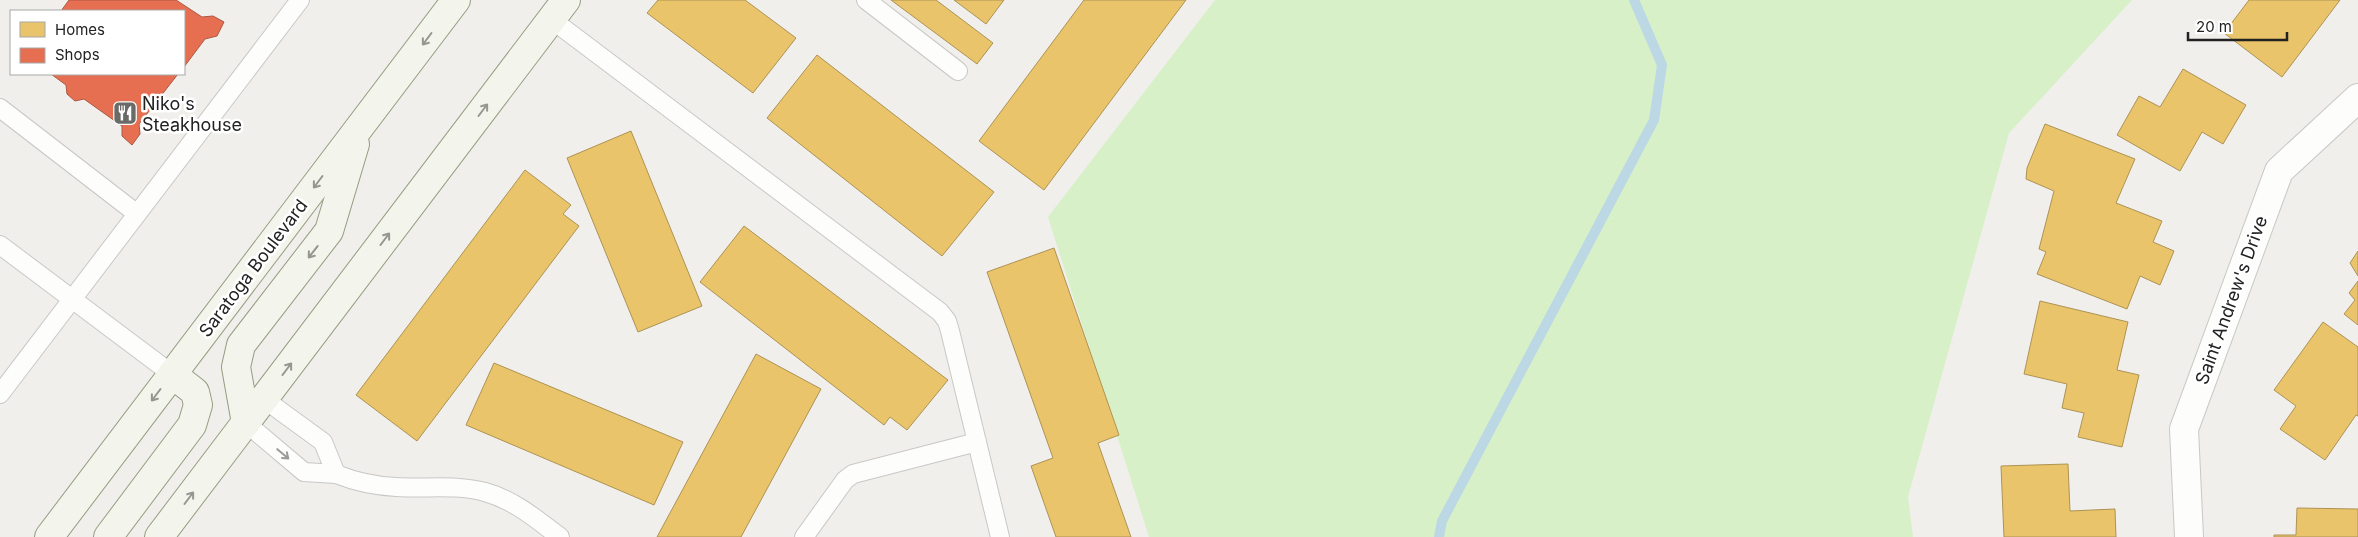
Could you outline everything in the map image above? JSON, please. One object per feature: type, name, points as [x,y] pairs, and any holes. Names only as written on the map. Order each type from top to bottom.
[{"type":"main road","name":"Saratoga Boulevard","points":[[49,537],[456,0]]},
{"type":"main road","points":[[160,537],[558,10]]},
{"type":"main road","points":[[246,423],[236,367],[241,345],[329,230],[361,126]]},
{"type":"main road","points":[[108,537],[192,426],[198,405],[195,392],[172,374]]},
{"type":"street","name":"Saint Andrew's Drive","points":[[2190,537],[2184,429],[2279,171],[2358,98]]},
{"type":"lane","points":[[866,0],[958,71]]},
{"type":"lane","points":[[0,394],[295,2]]},
{"type":"lane","points":[[558,10],[940,312],[947,321],[950,331],[1000,537]]},
{"type":"lane","points":[[0,108],[136,213]]},
{"type":"lane","points":[[0,245],[172,374]]},
{"type":"lane","points":[[264,399],[323,442],[336,474]]},
{"type":"lane","points":[[246,423],[304,472],[336,474],[373,485],[482,491],[501,497],[524,510],[560,537]]},
{"type":"lane","points":[[804,537],[845,480],[853,474],[977,442]]},
{"type":"green space","points":[[1215,0],[2132,0],[2009,133],[1908,497],[1913,537],[1149,537],[1048,217]]},
{"type":"building: Homes","points":[[658,0],[745,0],[796,38],[753,93],[647,13]]},
{"type":"building: Homes","points":[[891,0],[936,0],[993,43],[977,64]]},
{"type":"building: Homes","points":[[954,0],[1004,0],[986,24]]},
{"type":"building: Homes","points":[[1084,0],[1186,0],[1044,190],[979,141]]},
{"type":"building: Homes","points":[[2249,0],[2340,0],[2282,77],[2224,33]]},
{"type":"building: Homes","points":[[817,55],[994,192],[942,256],[767,118]]},
{"type":"building: Homes","points":[[2183,69],[2246,105],[2223,144],[2202,132],[2180,171],[2117,135],[2139,96],[2160,107]]},
{"type":"building: Homes","points":[[2045,124],[2135,159],[2116,203],[2162,221],[2153,242],[2174,251],[2160,285],[2140,276],[2127,309],[2037,274],[2046,252],[2039,249],[2054,191],[2026,179],[2027,168]]},
{"type":"building: Homes","points":[[631,131],[702,306],[638,332],[567,158]]},
{"type":"building: Homes","points":[[525,170],[571,205],[563,214],[579,226],[417,441],[356,395]]},
{"type":"building: Homes","points":[[744,226],[948,380],[907,430],[890,417],[884,425],[700,282]]},
{"type":"building: Homes","points":[[1054,248],[1119,435],[1098,443],[1131,537],[1056,537],[1031,466],[1053,458],[987,272]]},
{"type":"building: Homes","points":[[2358,251],[2358,276],[2350,263]]},
{"type":"building: Homes","points":[[2358,281],[2358,325],[2344,314],[2355,300],[2349,293]]},
{"type":"building: Homes","points":[[2040,301],[2128,322],[2117,370],[2139,375],[2122,447],[2078,437],[2084,413],[2062,408],[2067,384],[2024,374]]},
{"type":"building: Homes","points":[[2323,322],[2358,347],[2358,416],[2356,415],[2325,460],[2280,429],[2296,406],[2274,390]]},
{"type":"building: Homes","points":[[756,354],[821,389],[741,537],[657,537]]},
{"type":"building: Homes","points":[[494,363],[683,442],[654,505],[466,425]]},
{"type":"building: Homes","points":[[2068,464],[2070,511],[2115,509],[2116,537],[2004,537],[2001,466]]},
{"type":"building: Homes","points":[[2297,508],[2358,509],[2358,537],[2274,537],[2274,535],[2296,535]]},
{"type":"building: Shops","name":"Niko's Steakhouse","points":[[69,0],[176,0],[202,17],[213,16],[224,22],[217,36],[205,39],[185,66],[185,10],[62,10]]},
{"type":"building: Shops","name":"Niko's Steakhouse","points":[[52,75],[177,75],[139,124],[140,134],[132,145],[122,136],[122,126],[84,99],[75,101],[67,94],[66,85]]},
{"type":"waterway","points":[[1439,537],[1442,521],[1654,120],[1662,65],[1634,0]]},
{"type":"place","name":"Niko's Steakhouse","points":[[125,113]]}]
